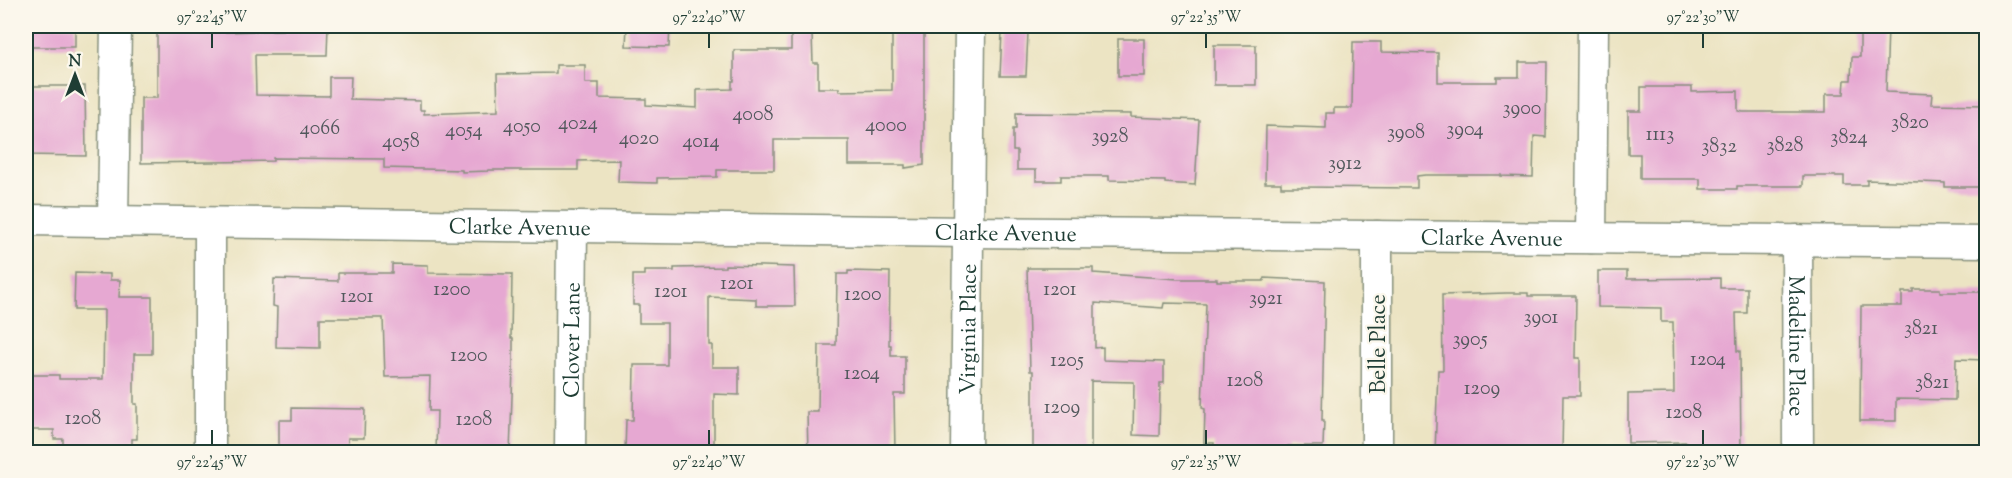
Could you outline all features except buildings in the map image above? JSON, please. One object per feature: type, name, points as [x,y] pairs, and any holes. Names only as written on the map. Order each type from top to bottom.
[{"type":"street","points":[[113,220],[116,26]]},
{"type":"street","name":"Virginia Place","points":[[966,453],[970,26]]},
{"type":"street","points":[[1591,238],[1593,26]]},
{"type":"street","name":"Clarke Avenue","points":[[26,219],[969,232],[1986,242]]},
{"type":"street","points":[[210,223],[210,453]]},
{"type":"street","name":"Clover Lane","points":[[570,453],[572,227]]},
{"type":"street","name":"Belle Place","points":[[1377,236],[1377,453]]},
{"type":"street","name":"Madeline Place","points":[[1797,240],[1798,453]]}]
